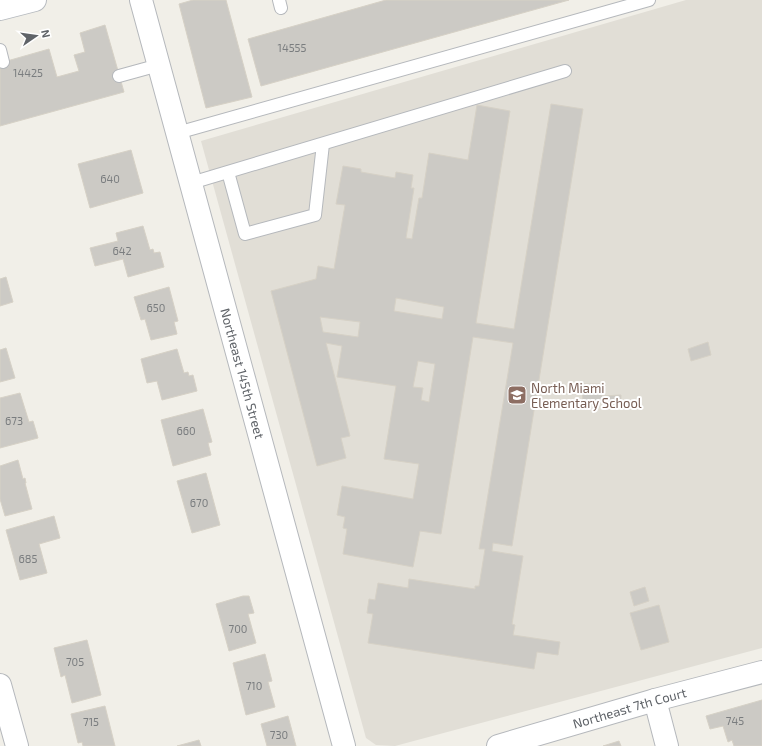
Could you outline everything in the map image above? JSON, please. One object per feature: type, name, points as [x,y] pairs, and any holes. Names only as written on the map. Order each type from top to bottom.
[{"type":"street","points":[[0,9],[35,0]]},
{"type":"street","name":"Northeast 145th Street","points":[[141,0],[344,746]]},
{"type":"street","name":"Northeast 7th Court","points":[[498,746],[654,700],[762,672]]},
{"type":"street","points":[[0,685],[17,746]]},
{"type":"street","points":[[654,700],[667,746]]},
{"type":"lane","points":[[177,133],[649,0]]},
{"type":"lane","points":[[0,50],[3,62]]},
{"type":"lane","points":[[119,76],[159,66]]},
{"type":"lane","points":[[191,183],[565,72]]},
{"type":"lane","points":[[228,172],[245,234],[315,215],[323,144]]},
{"type":"shaded area","name":"North Miami Elementary School","points":[[686,0],[762,0],[762,648],[395,746],[376,745],[366,738],[201,141]]},
{"type":"building","points":[[193,0],[226,0],[252,97],[206,108],[179,4]]},
{"type":"building","points":[[386,0],[569,0],[261,86],[248,39]]},
{"type":"building","points":[[105,25],[124,92],[0,126],[0,63],[49,49],[57,77],[79,71],[74,55],[85,52],[80,33]]},
{"type":"building","points":[[551,104],[583,109],[512,546],[493,543],[492,551],[523,556],[512,624],[515,625],[513,635],[560,642],[558,655],[537,652],[534,669],[368,643],[373,614],[367,613],[369,599],[375,600],[378,583],[408,588],[409,579],[475,589],[475,586],[479,586],[485,549],[479,549],[513,343],[473,337],[441,534],[420,531],[413,567],[343,554],[347,529],[343,528],[345,517],[337,515],[342,486],[413,499],[419,464],[384,459],[396,386],[337,377],[342,346],[326,343],[350,436],[341,438],[346,458],[317,466],[271,291],[316,279],[318,266],[334,269],[345,205],[336,204],[343,166],[361,169],[361,172],[395,178],[396,172],[413,175],[411,188],[414,188],[406,238],[412,239],[419,198],[422,198],[429,153],[468,160],[477,105],[510,111],[476,323],[514,329]],"holes":[[[396,298],[444,307],[442,319],[394,311]],[[320,317],[360,322],[358,337],[323,332]],[[418,361],[435,364],[429,402],[421,400],[423,388],[413,387]]]},
{"type":"building","points":[[131,150],[143,193],[90,208],[78,164]]},
{"type":"building","points":[[143,226],[150,250],[153,249],[154,253],[160,252],[164,267],[128,277],[123,259],[95,266],[90,248],[118,241],[116,233]]},
{"type":"building","points":[[6,277],[13,302],[0,306],[0,279]]},
{"type":"building","points":[[169,287],[178,321],[174,322],[177,334],[151,340],[145,319],[141,320],[134,297]]},
{"type":"building","points":[[708,342],[711,355],[691,361],[688,349]]},
{"type":"building","points":[[6,348],[15,378],[0,382],[0,350]]},
{"type":"building","points":[[177,349],[184,373],[188,372],[189,376],[193,375],[197,391],[162,400],[157,381],[147,383],[141,359]]},
{"type":"building","points":[[582,384],[602,384],[602,396],[621,395],[621,402],[583,404]]},
{"type":"building","points":[[20,393],[29,422],[33,421],[38,438],[0,448],[0,398]]},
{"type":"building","points":[[203,409],[212,442],[208,443],[211,455],[173,466],[161,420]]},
{"type":"building","points":[[18,460],[23,479],[25,478],[32,509],[5,516],[0,499],[0,466]]},
{"type":"building","points":[[206,473],[220,525],[192,533],[177,481]]},
{"type":"building","points":[[54,516],[60,538],[39,544],[47,573],[20,580],[6,530]]},
{"type":"building","points":[[645,587],[649,601],[634,606],[630,592]]},
{"type":"building","points":[[243,596],[249,596],[254,613],[248,614],[256,643],[229,651],[216,604]]},
{"type":"building","points":[[659,605],[669,642],[641,650],[630,613]]},
{"type":"building","points":[[87,640],[101,695],[72,703],[65,675],[61,677],[54,648]]},
{"type":"building","points":[[265,654],[272,681],[268,682],[275,707],[246,715],[233,663]]},
{"type":"building","points":[[762,700],[762,746],[734,746],[732,740],[728,742],[723,726],[710,729],[706,716]]},
{"type":"building","points":[[105,706],[115,746],[83,746],[82,742],[78,743],[71,714]]},
{"type":"building","points":[[288,716],[296,746],[267,746],[261,724]]},
{"type":"building","points":[[199,740],[201,746],[177,746]]},
{"type":"building","points":[[619,741],[621,746],[603,746]]},
{"type":"place","name":"North Miami Elementary School","points":[[517,395]]}]
